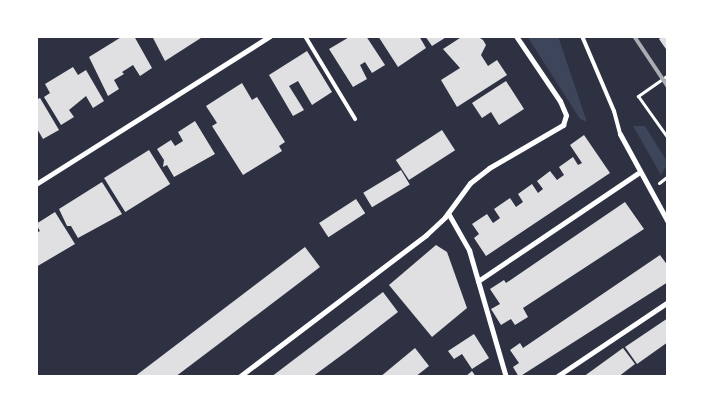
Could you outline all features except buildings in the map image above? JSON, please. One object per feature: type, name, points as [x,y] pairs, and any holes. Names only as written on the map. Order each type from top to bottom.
[{"type":"street","points":[[36,184],[270,36]]},
{"type":"street","points":[[239,377],[426,235],[448,213],[470,183],[488,168],[543,138],[565,120],[560,101],[516,36]]},
{"type":"street","points":[[620,134],[638,173],[668,222]]},
{"type":"street","points":[[478,281],[638,173]]},
{"type":"street","points":[[448,213],[469,250],[506,377]]},
{"type":"street","points":[[556,377],[668,302]]},
{"type":"lane","points":[[305,36],[355,119]]},
{"type":"lane","points":[[582,36],[614,111],[620,134]]},
{"type":"path","points":[[668,75],[638,96],[668,138]]},
{"type":"shaded area","points":[[527,36],[558,36],[587,122],[580,119]]},
{"type":"shaded area","points":[[633,126],[645,126],[668,163],[661,175]]},
{"type":"railway","points":[[634,36],[668,87]]}]
